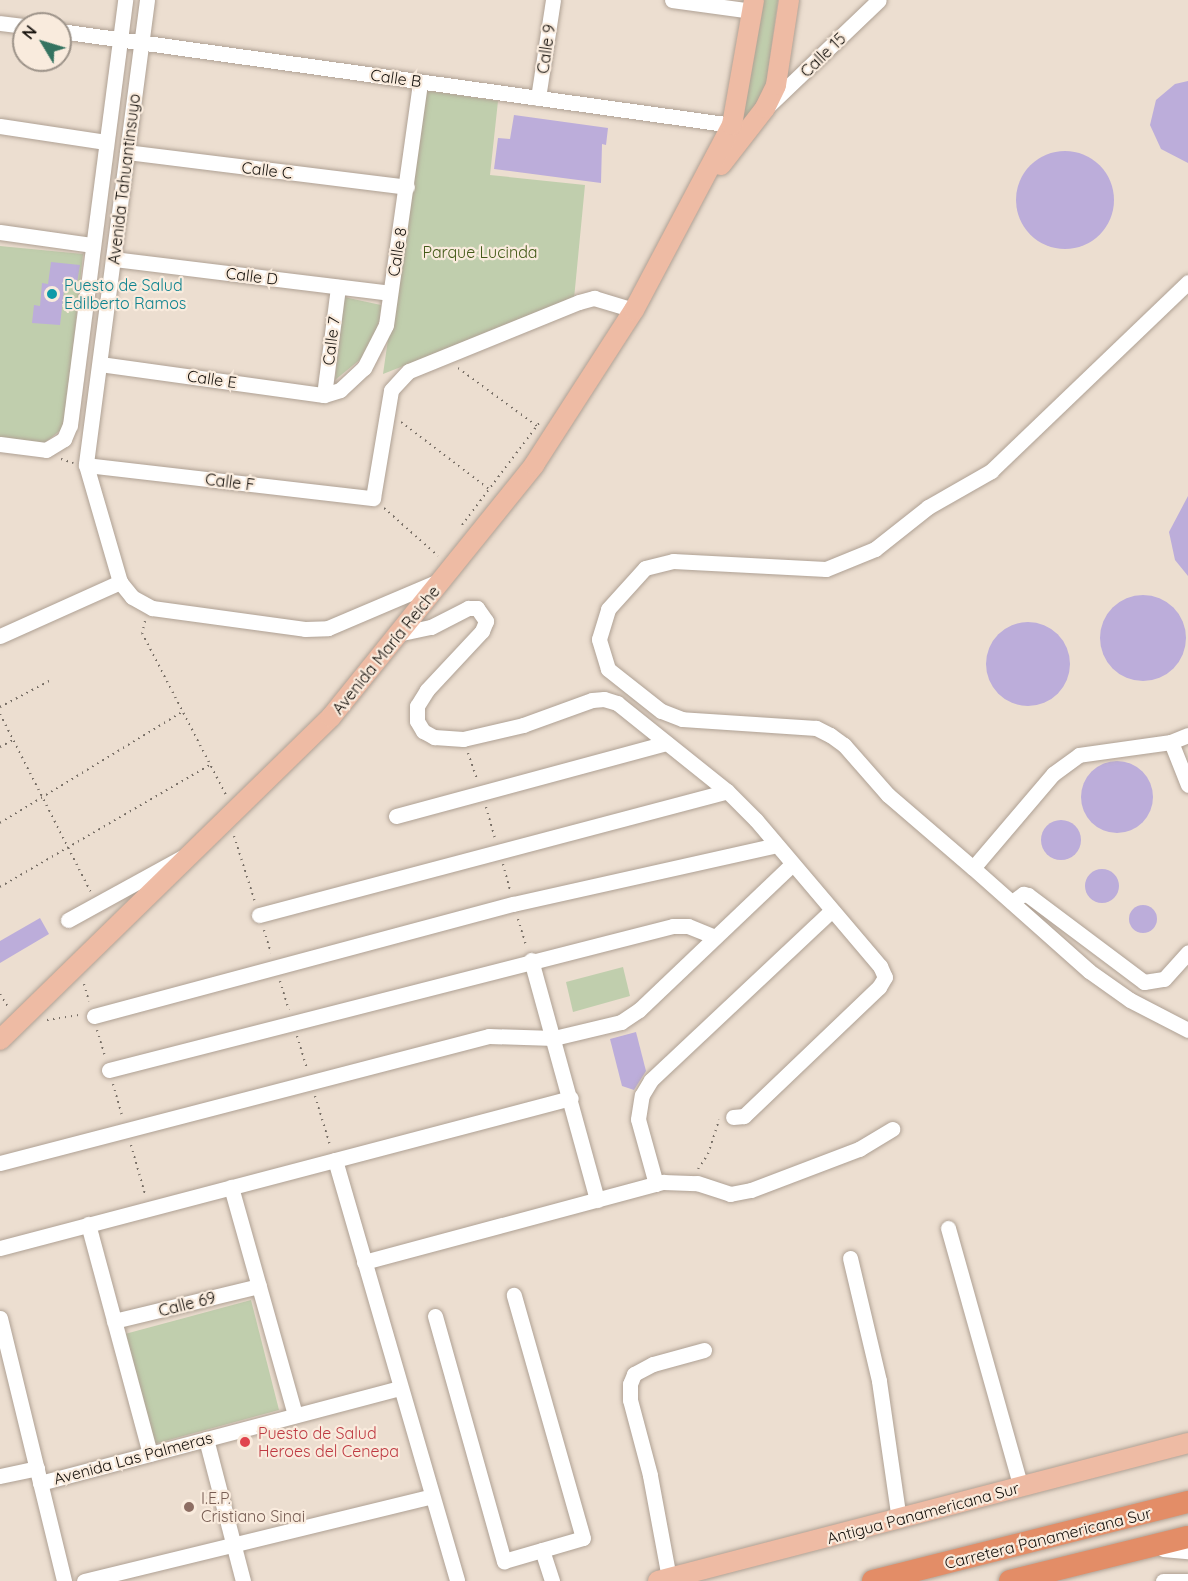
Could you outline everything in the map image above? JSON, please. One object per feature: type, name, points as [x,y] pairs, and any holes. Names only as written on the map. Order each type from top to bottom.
[{"type":"highway","name":"Carretera Panamericana Sur","points":[[873,1581],[1188,1502]]},
{"type":"highway","name":"Carretera Panamericana Sur","points":[[1010,1581],[1188,1537]]},
{"type":"main road","name":"Avenida María Reiche","points":[[695,197],[765,108],[779,75],[789,0]]},
{"type":"main road","name":"Avenida María Reiche","points":[[0,1040],[331,717],[402,633],[442,579],[534,465],[634,310],[732,125],[753,6]]},
{"type":"main road","name":"Antigua Panamericana Sur","points":[[664,1580],[1188,1443]]},
{"type":"street","name":"Avenida Tahuantinsuyo","points":[[46,450],[64,438],[69,425],[125,0]]},
{"type":"street","name":"Avenida Tahuantinsuyo","points":[[86,465],[147,0]]},
{"type":"street","name":"Calle 9","points":[[538,98],[553,0]]},
{"type":"street","points":[[672,0],[753,6]]},
{"type":"street","name":"Calle 15","points":[[765,108],[879,0]]},
{"type":"street","name":"Calle B","points":[[72,33],[732,125]]},
{"type":"street","name":"Calle 8","points":[[324,395],[340,390],[364,368],[386,325],[420,81]]},
{"type":"street","points":[[0,126],[106,142]]},
{"type":"street","name":"Calle C","points":[[127,152],[406,187]]},
{"type":"street","points":[[0,232],[93,245]]},
{"type":"street","name":"Calle D","points":[[114,259],[390,293]]},
{"type":"street","points":[[1188,282],[991,471],[928,507],[875,549],[850,562],[826,569],[673,561],[645,568],[608,609],[599,639],[608,669],[661,711],[682,718],[816,728],[830,735],[844,745],[888,795],[1089,971],[1130,1000],[1188,1030]]},
{"type":"street","name":"Calle 7","points":[[324,395],[338,287]]},
{"type":"street","points":[[373,498],[391,390],[398,379],[444,357],[594,298],[634,310]]},
{"type":"street","name":"Calle E","points":[[100,364],[324,395]]},
{"type":"street","points":[[0,444],[46,450]]},
{"type":"street","points":[[86,465],[120,582],[132,597],[152,608],[305,629],[328,628],[442,579]]},
{"type":"street","name":"Calle F","points":[[86,465],[373,498]]},
{"type":"street","points":[[0,636],[120,582]]},
{"type":"street","points":[[402,633],[431,627],[468,608],[484,613],[486,621],[482,631],[427,690],[417,706],[417,720],[423,731],[434,737],[463,739],[523,725],[604,699],[617,704],[727,791],[776,845],[830,912],[880,966],[885,977],[879,987],[744,1116],[727,1117]]},
{"type":"street","points":[[973,868],[1053,774],[1079,755],[1171,742],[1188,735]]},
{"type":"street","points":[[1171,742],[1188,785]]},
{"type":"street","points":[[396,816],[666,744]]},
{"type":"street","points":[[259,915],[727,791]]},
{"type":"street","points":[[94,1016],[513,904],[776,845]]},
{"type":"street","points":[[68,920],[196,849]]},
{"type":"street","points":[[0,1163],[489,1036],[554,1038],[621,1022],[639,1010],[791,865]]},
{"type":"street","points":[[1012,902],[1023,894],[1028,895],[1144,982],[1164,979],[1188,952]]},
{"type":"street","points":[[656,1184],[638,1119],[640,1101],[651,1080],[830,912]]},
{"type":"street","points":[[109,1070],[531,960],[673,926],[688,926],[715,938]]},
{"type":"street","points":[[531,960],[571,1098],[597,1200]]},
{"type":"street","points":[[0,1248],[571,1098]]},
{"type":"street","points":[[364,1262],[656,1184],[690,1182],[717,1192],[750,1190],[859,1149],[892,1129]]},
{"type":"street","points":[[335,1160],[457,1581]]},
{"type":"street","points":[[231,1187],[295,1415]]},
{"type":"street","points":[[88,1224],[150,1454]]},
{"type":"street","points":[[948,1228],[1022,1487]]},
{"type":"street","points":[[850,1258],[879,1381],[899,1520]]},
{"type":"street","name":"Calle 69","points":[[114,1321],[259,1286]]},
{"type":"street","points":[[435,1316],[504,1561],[583,1538],[514,1295]]},
{"type":"street","points":[[0,1318],[2,1334],[64,1581]]},
{"type":"street","points":[[664,1580],[650,1475],[630,1400],[630,1384],[634,1374],[653,1364],[704,1350]]},
{"type":"street","name":"Avenida Las Palmeras","points":[[0,1476],[38,1475],[150,1454],[400,1388]]},
{"type":"street","points":[[206,1439],[243,1581]]},
{"type":"street","points":[[84,1581],[432,1496]]},
{"type":"street","points":[[1148,1547],[1188,1551]]},
{"type":"street","points":[[542,1550],[552,1581]]},
{"type":"street","points":[[1166,1581],[1188,1581]]},
{"type":"path","points":[[444,357],[537,426]]},
{"type":"path","points":[[387,411],[489,489]]},
{"type":"path","points":[[458,531],[543,417]]},
{"type":"path","points":[[46,450],[67,462],[86,465]]},
{"type":"path","points":[[373,498],[439,556],[442,579]]},
{"type":"path","points":[[439,556],[445,548]]},
{"type":"path","points":[[141,633],[227,798],[240,791],[246,801]]},
{"type":"path","points":[[0,707],[51,680]]},
{"type":"path","points":[[0,823],[183,712]]},
{"type":"path","points":[[0,714],[97,904]]},
{"type":"path","points":[[0,747],[13,740]]},
{"type":"path","points":[[0,887],[210,765]]},
{"type":"path","points":[[228,819],[335,1160]]},
{"type":"path","points":[[77,963],[149,1208]]},
{"type":"path","points":[[20,1020],[40,1022],[69,1014],[94,1016]]},
{"type":"path","points":[[690,1182],[727,1117]]},
{"type":"green space","points":[[761,0],[778,0],[766,84],[754,112],[738,128]]},
{"type":"green space","name":"Parque Lucinda","points":[[424,90],[498,101],[490,175],[585,185],[574,299],[383,374]]},
{"type":"green space","points":[[0,246],[83,254],[66,417],[62,429],[43,444],[0,440]]},
{"type":"green space","points":[[344,297],[381,305],[380,318],[372,343],[362,358],[335,380]]},
{"type":"green space","points":[[623,967],[630,996],[573,1012],[566,982]]},
{"type":"green space","points":[[251,1300],[279,1410],[154,1444],[125,1334]]},
{"type":"building","points":[[1188,81],[1188,163],[1161,149],[1150,125],[1156,100],[1175,84]]},
{"type":"building","points":[[514,115],[608,128],[606,145],[602,144],[601,183],[494,169],[498,138],[510,139]]},
{"type":"building","points":[[1065,151],[1084,155],[1100,165],[1110,181],[1114,200],[1110,219],[1100,235],[1084,245],[1065,249],[1046,245],[1030,235],[1020,219],[1016,200],[1020,181],[1030,165],[1046,155]]},
{"type":"building","name":"Puesto de Salud Edilberto Ramos","points":[[51,262],[80,265],[77,283],[65,282],[60,325],[32,323],[34,305],[40,306],[42,283],[48,284]]},
{"type":"building","points":[[1188,496],[1188,576],[1175,560],[1169,532]]},
{"type":"building","points":[[1143,595],[1167,602],[1179,614],[1186,638],[1179,662],[1167,674],[1143,681],[1119,674],[1107,662],[1100,638],[1107,614],[1119,602]]},
{"type":"building","points":[[1028,622],[1051,629],[1063,641],[1070,664],[1063,687],[1051,699],[1028,706],[1005,699],[993,687],[986,664],[993,641],[1005,629]]},
{"type":"building","points":[[1117,761],[1137,767],[1147,777],[1153,797],[1147,817],[1137,827],[1117,833],[1097,827],[1087,817],[1081,797],[1087,777],[1097,767]]},
{"type":"building","points":[[1061,820],[1069,821],[1075,826],[1080,832],[1080,848],[1075,854],[1069,859],[1061,860],[1053,859],[1047,854],[1042,848],[1041,840],[1042,832],[1047,826],[1053,821]]},
{"type":"building","points":[[1102,869],[1114,874],[1119,886],[1114,898],[1102,903],[1090,898],[1085,886],[1090,874]]},
{"type":"building","points":[[1143,905],[1153,909],[1157,919],[1153,929],[1143,933],[1133,929],[1129,919],[1133,909]]},
{"type":"building","points":[[40,918],[49,934],[0,963],[0,941]]},
{"type":"building","points":[[636,1032],[646,1071],[634,1090],[622,1086],[610,1039]]},
{"type":"place","name":"Puesto de Salud Edilberto Ramos","points":[[52,294]]},
{"type":"place","name":"Puesto de Salud Heroes del Cenepa","points":[[245,1442]]},
{"type":"place","name":"I.E.P. Cristiano Sinai","points":[[189,1507]]}]
